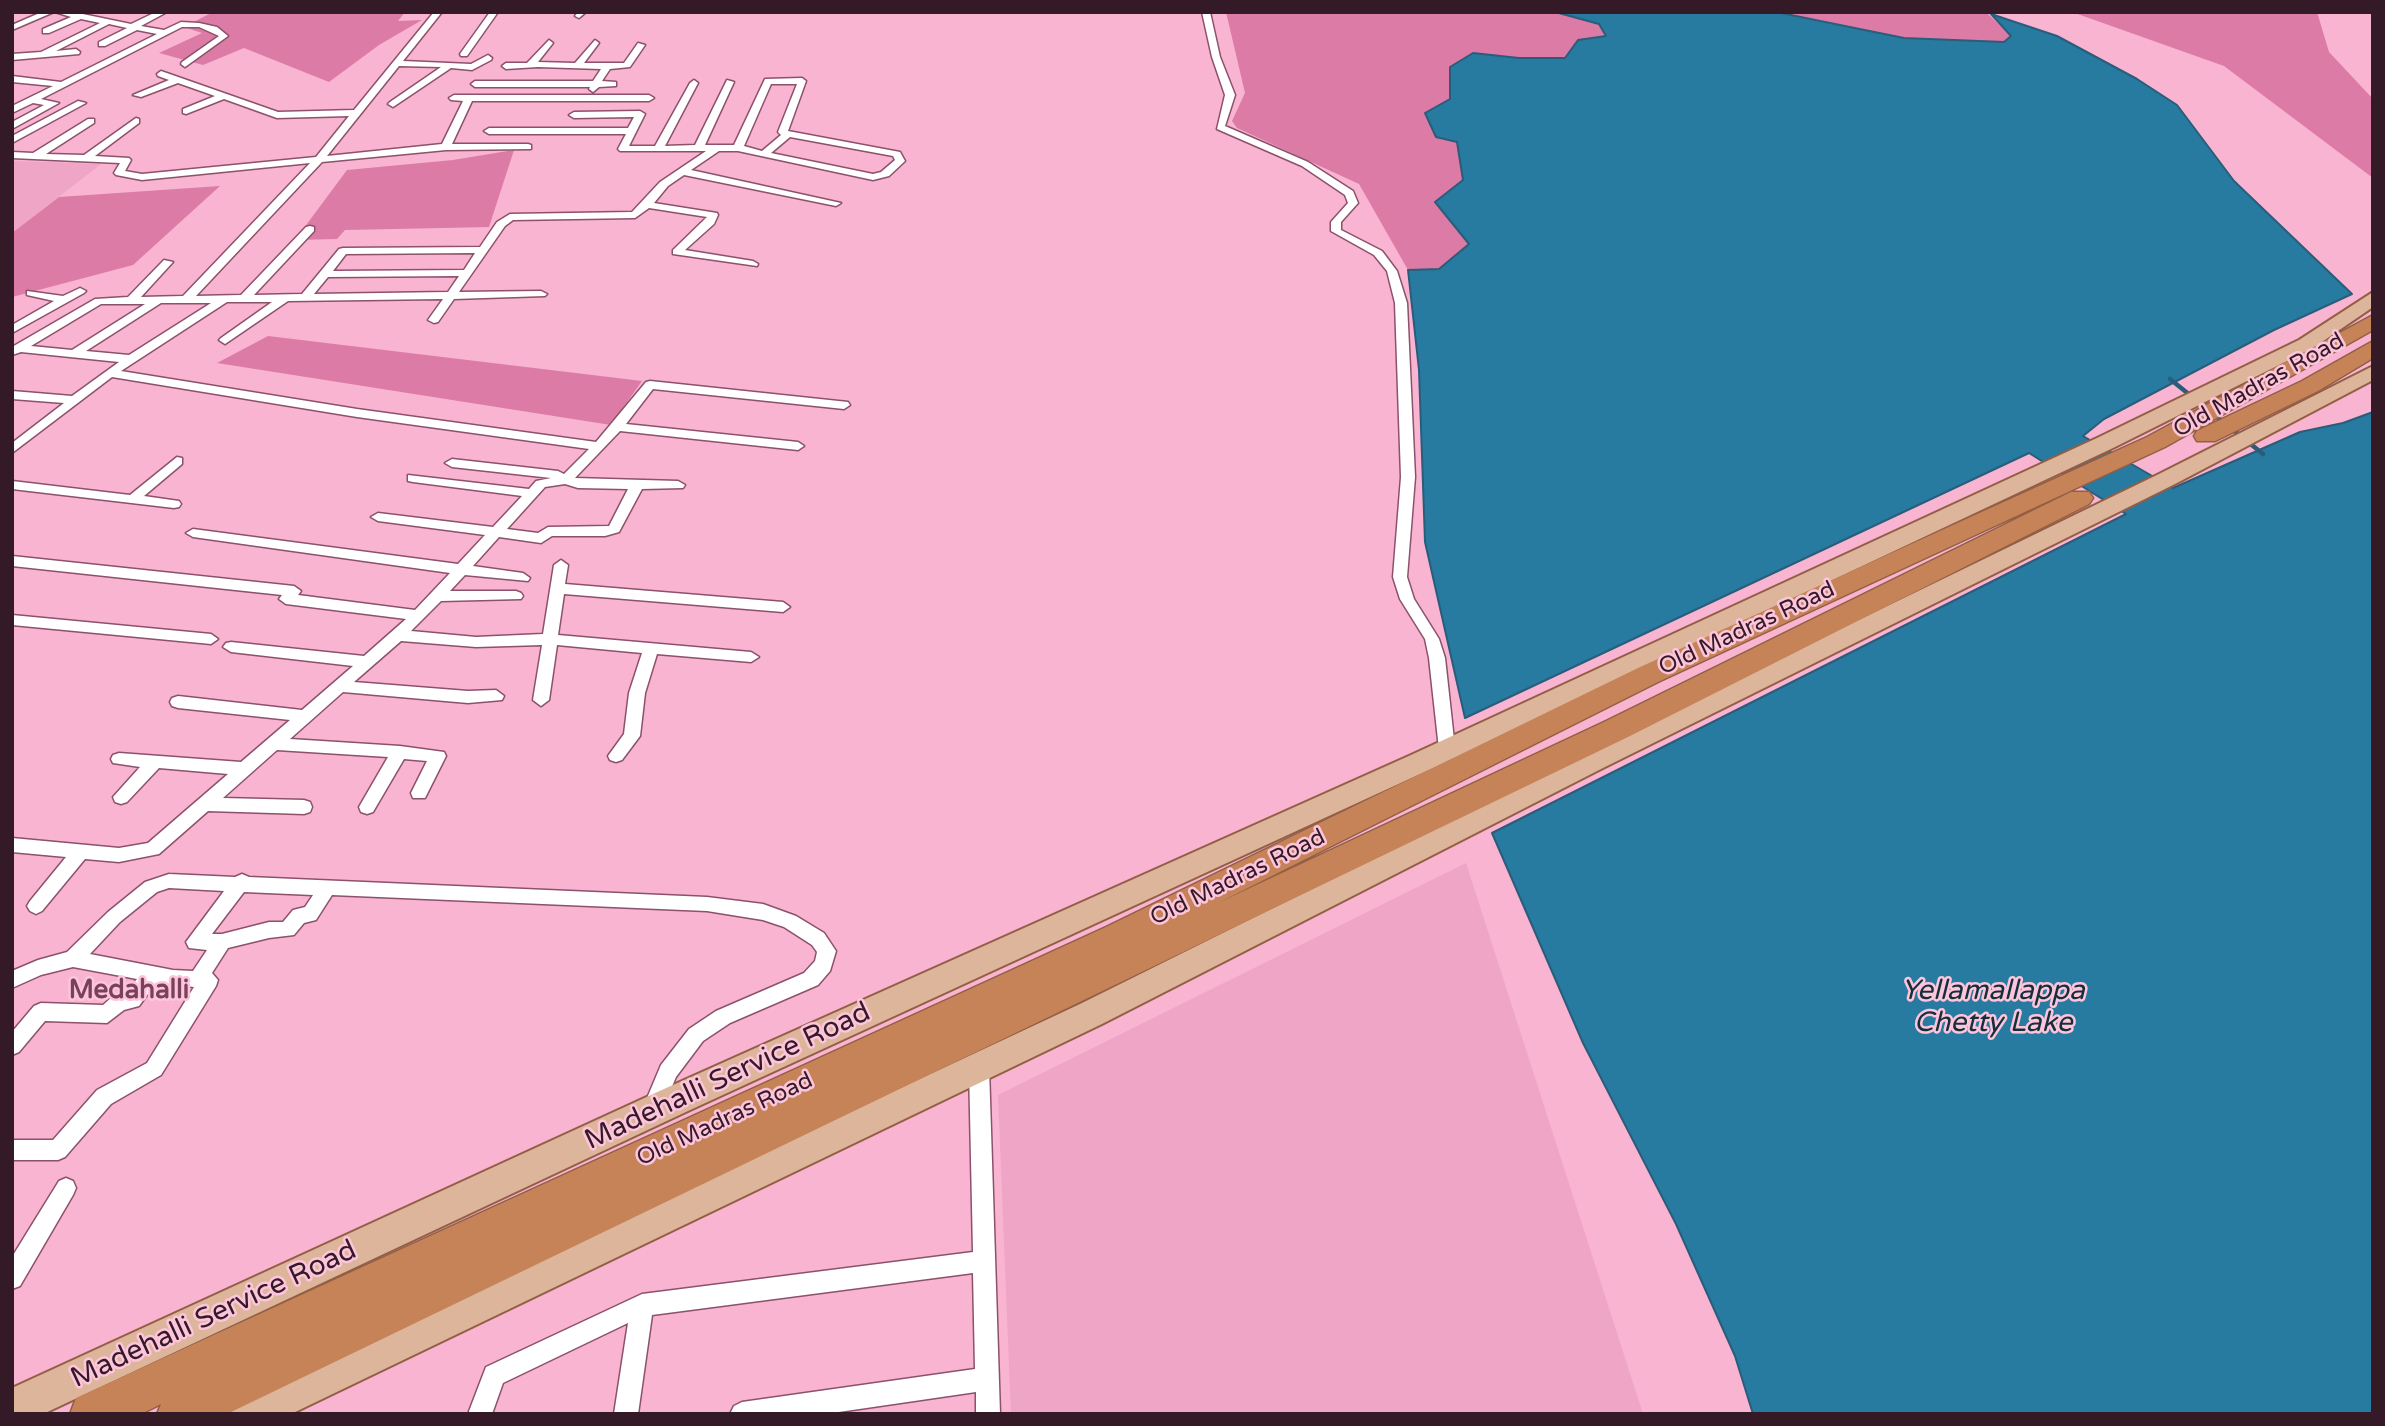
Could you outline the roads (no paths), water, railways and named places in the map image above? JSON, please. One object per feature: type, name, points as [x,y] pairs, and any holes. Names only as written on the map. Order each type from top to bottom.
[{"type":"highway","name":"Old Madras Road","points":[[179,1414],[1648,675],[2085,496],[2125,455],[2270,380],[2373,321]]},
{"type":"highway","name":"Old Madras Road","points":[[2125,455],[2310,386],[2373,348]]},
{"type":"highway","name":"Old Madras Road","points":[[92,1414],[1118,937],[1445,779],[1607,744]]},
{"type":"main road","name":"Madehalli Service Road","points":[[12,1408],[651,1112],[1445,779],[2037,472],[2125,455],[2306,344],[2373,298]]},
{"type":"main road","points":[[248,1414],[1103,1008],[2085,496],[2167,479],[2373,372]]},
{"type":"street","points":[[12,17],[25,12]]},
{"type":"street","points":[[12,27],[50,12]]},
{"type":"street","points":[[59,12],[165,33]]},
{"type":"street","points":[[44,53],[122,12]]},
{"type":"street","points":[[102,44],[163,12]]},
{"type":"street","points":[[12,110],[205,12]]},
{"type":"street","points":[[186,300],[318,161],[438,12]]},
{"type":"street","points":[[464,54],[494,12]]},
{"type":"street","points":[[1206,12],[1216,57],[1230,95],[1220,127],[1305,164],[1349,192],[1353,203],[1336,222],[1336,231],[1378,253],[1392,271],[1401,303],[1408,464],[1400,576],[1408,599],[1432,639],[1437,658],[1445,779]]},
{"type":"street","points":[[46,31],[80,16]]},
{"type":"street","points":[[181,24],[214,29],[224,36],[185,64]]},
{"type":"street","points":[[534,66],[531,64],[548,43]]},
{"type":"street","points":[[577,66],[595,43]]},
{"type":"street","points":[[506,66],[627,65],[641,45]]},
{"type":"street","points":[[12,46],[29,47],[13,57]]},
{"type":"street","points":[[13,57],[76,52]]},
{"type":"street","points":[[456,78],[488,58]]},
{"type":"street","points":[[395,64],[472,67]]},
{"type":"street","points":[[393,104],[449,65]]},
{"type":"street","points":[[563,131],[607,67]]},
{"type":"street","points":[[161,74],[277,115],[356,113]]},
{"type":"street","points":[[12,79],[61,84]]},
{"type":"street","points":[[138,95],[177,80]]},
{"type":"street","points":[[650,85],[649,98],[623,149],[738,148],[873,177],[885,174],[900,160],[897,155],[783,132],[802,81],[768,81],[738,148]]},
{"type":"street","points":[[699,148],[730,82]]},
{"type":"street","points":[[659,148],[694,83]]},
{"type":"street","points":[[475,84],[613,84]]},
{"type":"street","points":[[12,95],[54,103],[12,126]]},
{"type":"street","points":[[186,111],[224,96]]},
{"type":"street","points":[[454,98],[649,98]]},
{"type":"street","points":[[446,147],[469,98]]},
{"type":"street","points":[[12,140],[81,103]]},
{"type":"street","points":[[574,115],[640,114]]},
{"type":"street","points":[[35,156],[91,121]]},
{"type":"street","points":[[86,158],[136,121]]},
{"type":"street","points":[[489,131],[631,131]]},
{"type":"street","points":[[764,154],[788,134]]},
{"type":"street","points":[[12,155],[126,160],[119,173],[131,177],[446,147],[528,147]]},
{"type":"street","points":[[434,320],[482,250],[509,217],[635,215],[664,184],[717,148]]},
{"type":"street","points":[[685,172],[835,203]]},
{"type":"street","points":[[647,205],[713,215],[710,222],[677,252],[753,264]]},
{"type":"street","points":[[244,299],[310,229]]},
{"type":"street","points":[[305,298],[343,251],[482,250]]},
{"type":"street","points":[[131,300],[168,262]]},
{"type":"street","points":[[324,274],[468,273]]},
{"type":"street","points":[[12,330],[80,291]]},
{"type":"street","points":[[32,293],[64,300]]},
{"type":"street","points":[[16,350],[99,301],[541,295]]},
{"type":"street","points":[[225,340],[285,298]]},
{"type":"street","points":[[12,449],[129,359],[225,299]]},
{"type":"street","points":[[73,354],[159,300]]},
{"type":"street","points":[[12,330],[40,336]]},
{"type":"street","points":[[16,350],[129,359]]},
{"type":"street","points":[[110,373],[357,413],[598,446]]},
{"type":"street","points":[[12,845],[120,855],[153,849],[398,635],[438,596],[541,484],[569,479],[617,427],[650,385],[844,405]]},
{"type":"street","points":[[12,395],[75,400]]},
{"type":"street","points":[[617,427],[798,446]]},
{"type":"street","points":[[133,499],[177,461]]},
{"type":"street","points":[[452,463],[569,479],[578,484],[678,485]]},
{"type":"street","points":[[413,478],[531,493]]},
{"type":"street","points":[[378,517],[541,538],[548,531],[614,529],[638,483]]},
{"type":"street","points":[[12,485],[174,504]]},
{"type":"street","points":[[193,533],[523,578]]},
{"type":"street","points":[[12,561],[294,591],[286,599],[418,615]]},
{"type":"street","points":[[541,700],[561,565]]},
{"type":"street","points":[[556,588],[783,607]]},
{"type":"street","points":[[438,596],[516,596]]},
{"type":"street","points":[[12,620],[211,639]]},
{"type":"street","points":[[398,635],[476,642],[549,639],[751,657]]},
{"type":"street","points":[[231,647],[367,663]]},
{"type":"street","points":[[617,756],[632,736],[637,693],[651,649]]},
{"type":"street","points":[[338,686],[468,697],[496,696]]},
{"type":"street","points":[[178,702],[305,716]]},
{"type":"street","points":[[273,744],[438,755],[419,793]]},
{"type":"street","points":[[367,807],[400,752]]},
{"type":"street","points":[[119,759],[244,769]]},
{"type":"street","points":[[121,797],[155,762]]},
{"type":"street","points":[[206,804],[304,807]]},
{"type":"street","points":[[36,906],[80,853]]},
{"type":"street","points":[[73,959],[114,917],[151,887],[169,881],[242,881],[326,889],[708,904],[764,912],[790,921],[818,939],[827,951],[823,965],[811,978],[723,1017],[696,1035],[668,1071],[651,1112]]},
{"type":"street","points":[[242,881],[195,942],[222,942],[270,930],[288,930],[299,915],[310,915],[326,889]]},
{"type":"street","points":[[198,979],[222,942]]},
{"type":"street","points":[[12,980],[38,968],[73,959],[209,980],[154,1069],[104,1097],[58,1150],[12,1150]]},
{"type":"street","points":[[12,1046],[41,1012],[107,1014],[119,1003],[132,1000],[153,973]]},
{"type":"street","points":[[979,1067],[988,1414]]},
{"type":"street","points":[[12,1278],[66,1188]]},
{"type":"street","points":[[480,1414],[494,1375],[642,1305],[984,1261]]},
{"type":"street","points":[[625,1414],[642,1305]]},
{"type":"street","points":[[742,1414],[987,1379]]},
{"type":"water","name":"Yellamallappa Chetty Lake","points":[[1555,12],[1776,12],[1904,38],[2004,42],[2011,36],[1991,14],[2057,36],[2137,79],[2177,105],[2234,181],[2352,294],[2274,330],[2104,419],[2083,436],[2173,488],[2300,432],[2343,423],[2373,412],[2373,1414],[1753,1414],[1735,1356],[1676,1224],[1583,1043],[1492,833],[2126,514],[2029,453],[1465,718],[1425,542],[1419,370],[1408,270],[1439,269],[1469,244],[1435,202],[1463,180],[1457,142],[1436,137],[1425,113],[1450,99],[1450,67],[1473,53],[1519,58],[1565,58],[1578,40],[1606,36],[1599,24]]},
{"type":"waterway","points":[[2170,379],[2263,454]]},
{"type":"district","name":"Medahalli","points":[[129,991]]}]
